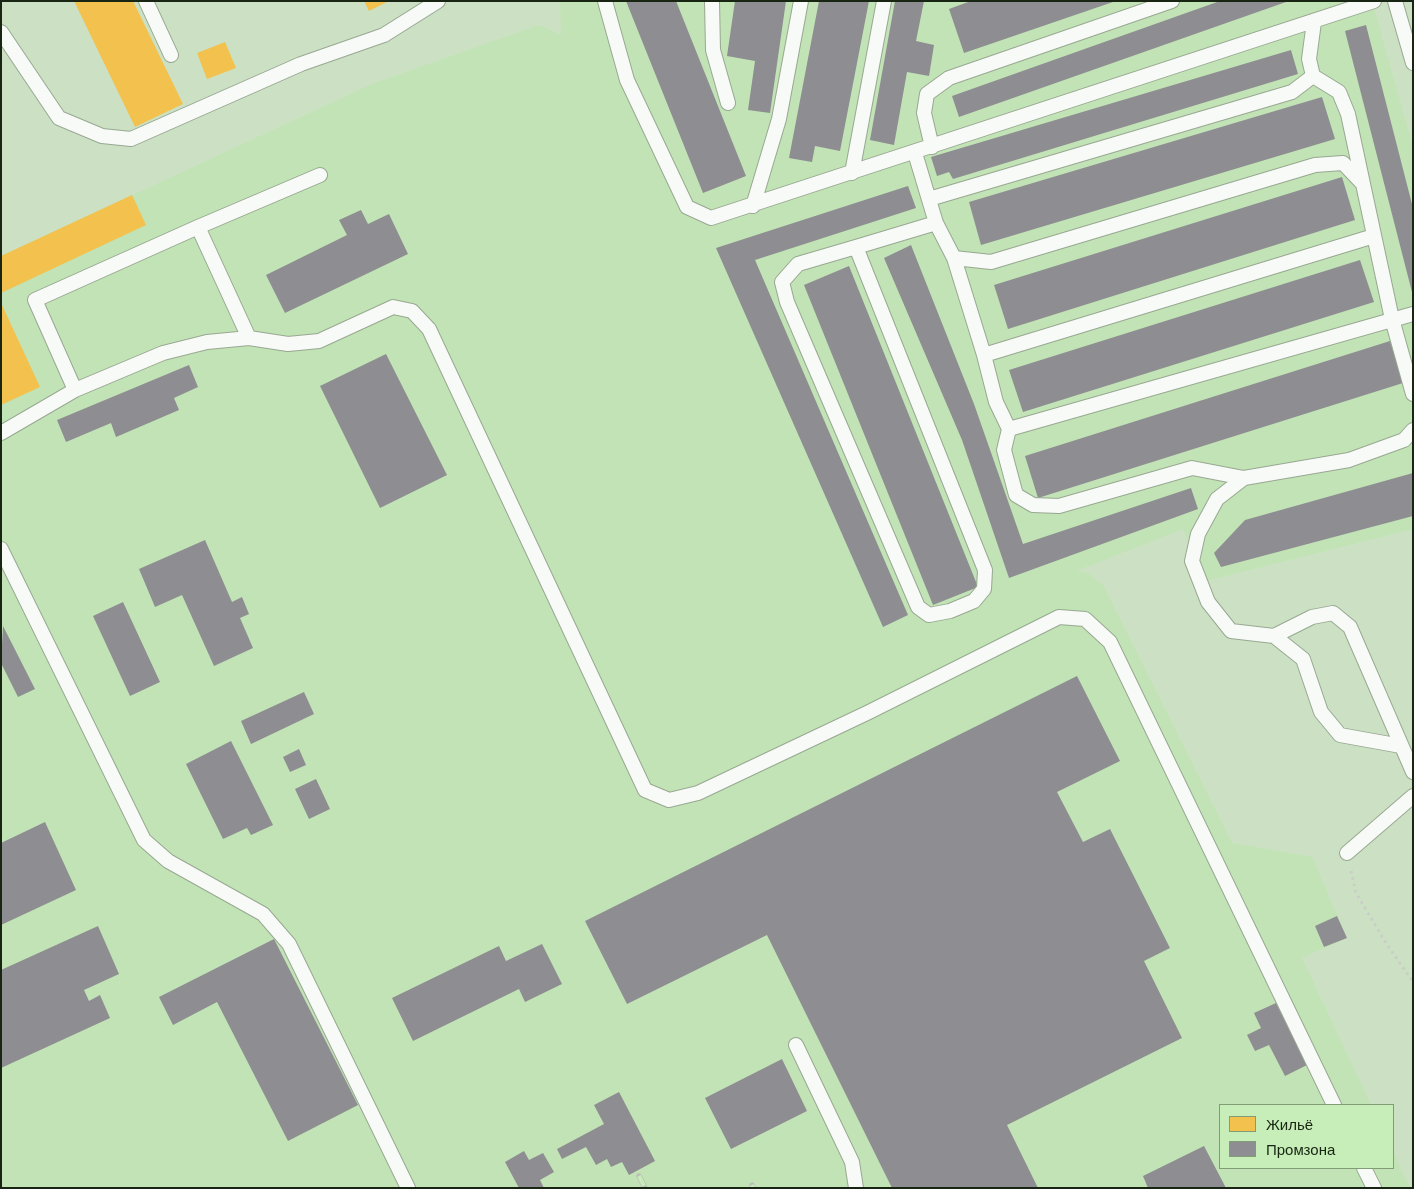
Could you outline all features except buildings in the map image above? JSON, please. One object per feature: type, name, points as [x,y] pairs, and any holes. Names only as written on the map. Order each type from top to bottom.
[{"type":"lane","points":[[146,1],[171,55]]},
{"type":"lane","points":[[1,32],[59,118],[102,136],[131,139],[301,64],[384,35],[438,1]]},
{"type":"lane","points":[[605,1],[627,80],[687,207],[711,218],[915,153],[1374,1]]},
{"type":"lane","points":[[712,1],[713,50],[728,103]]},
{"type":"lane","points":[[753,206],[779,119],[801,1]]},
{"type":"lane","points":[[852,173],[884,1]]},
{"type":"lane","points":[[932,147],[924,113],[927,94],[949,78],[1172,1]]},
{"type":"lane","points":[[1395,1],[1413,63]]},
{"type":"lane","points":[[1314,22],[1309,59],[1313,76],[1339,92],[1348,114],[1392,319],[1413,394]]},
{"type":"lane","points":[[929,199],[1292,92],[1313,76]]},
{"type":"lane","points":[[915,153],[936,224],[954,258],[984,355],[996,402],[1009,429],[1004,450],[1016,495],[1033,505],[1059,506],[1192,468],[1244,478],[1349,460],[1404,440],[1413,430]]},
{"type":"lane","points":[[954,258],[990,262],[1315,165],[1343,164],[1363,184]]},
{"type":"lane","points":[[75,390],[35,300],[320,175]]},
{"type":"lane","points":[[856,247],[985,570],[984,589],[974,601],[950,611],[929,615],[918,607],[791,311],[782,282],[798,264],[856,247],[936,224]]},
{"type":"lane","points":[[198,227],[249,338]]},
{"type":"lane","points":[[984,355],[1374,236]]},
{"type":"lane","points":[[1,433],[75,390],[163,353],[207,342],[249,338],[288,344],[319,341],[393,307],[412,311],[429,329],[645,790],[669,800],[698,793],[867,713],[1059,617],[1085,619],[1110,642],[1334,1104]]},
{"type":"lane","points":[[1009,429],[1413,314]]},
{"type":"lane","points":[[1244,478],[1217,499],[1198,534],[1192,561],[1208,602],[1232,631],[1274,636],[1303,659],[1321,712],[1340,735],[1401,746]]},
{"type":"lane","points":[[1,549],[144,840],[168,861],[263,914],[289,944],[408,1188]]},
{"type":"lane","points":[[1274,636],[1312,617],[1333,613],[1350,627],[1413,772]]},
{"type":"lane","points":[[1347,853],[1413,796]]},
{"type":"lane","points":[[796,1045],[852,1162],[856,1188]]},
{"type":"lane","points":[[1364,1169],[1374,1188]]},
{"type":"path","points":[[1347,853],[1356,893],[1386,943],[1413,982]]},
{"type":"shaded area","points":[[560,1],[1372,1],[1413,147],[1413,529],[1206,581],[1183,529],[1076,571],[1088,573],[1103,585],[1232,843],[1312,857],[1347,938],[1302,958],[1371,1104],[1219,1104],[1219,1169],[1394,1169],[1394,1153],[1410,1188],[1,1188],[1,256],[372,84],[539,25],[561,35]]},
{"type":"railway","points":[[639,1176],[645,1188]]}]
